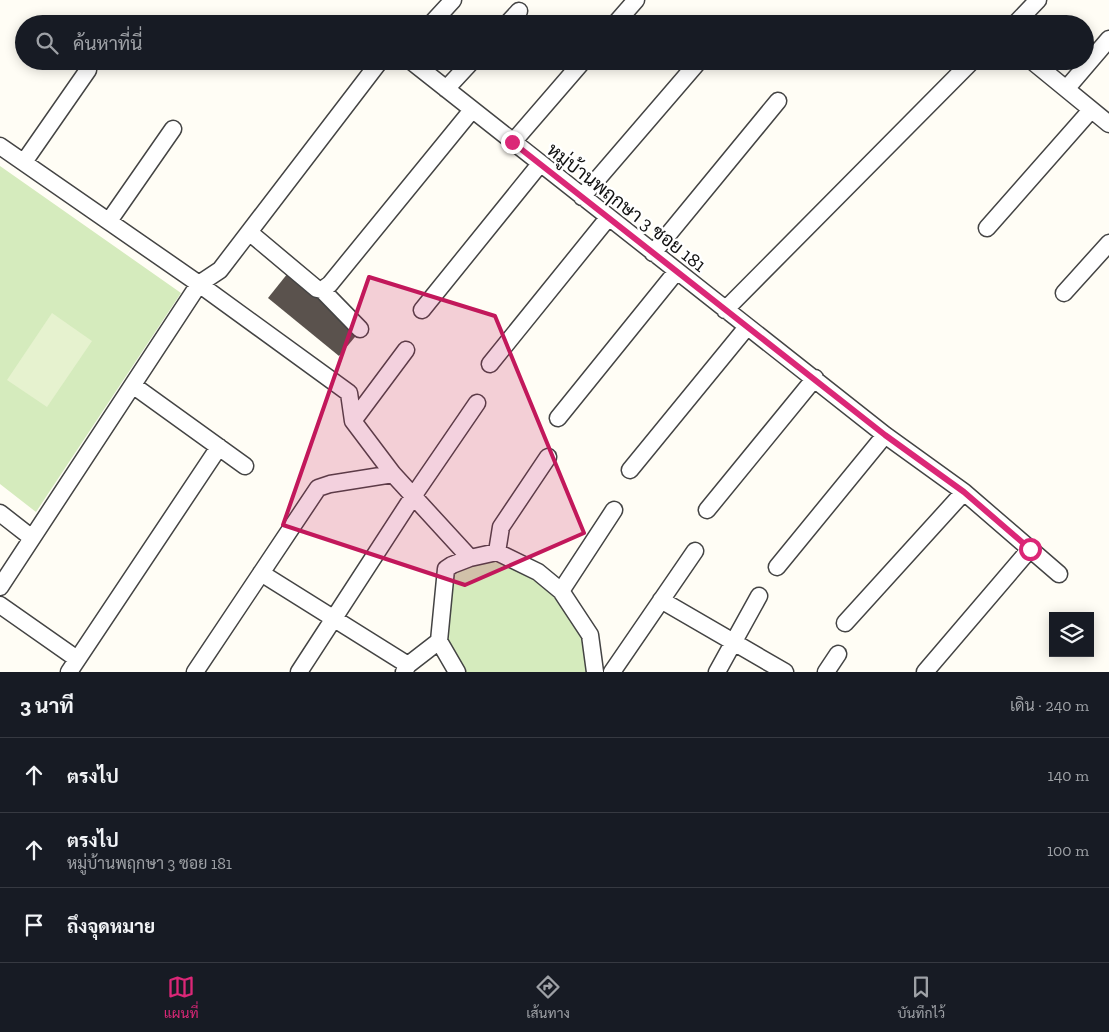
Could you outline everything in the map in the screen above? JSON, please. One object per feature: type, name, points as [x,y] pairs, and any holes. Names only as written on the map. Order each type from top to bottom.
[{"type":"street","points":[[439,15],[452,0]]},
{"type":"street","points":[[623,15],[636,0]]},
{"type":"street","points":[[1024,15],[1038,0]]},
{"type":"street","points":[[515,15],[519,11]]},
{"type":"street","points":[[1094,56],[1109,39]]},
{"type":"street","points":[[24,162],[88,70]]},
{"type":"street","points":[[0,587],[200,284],[220,270],[373,70]]},
{"type":"street","name":"หมู่บ้านพฤกษา 3 ซอย 181","points":[[422,70],[885,435],[964,492],[1059,574]]},
{"type":"street","points":[[446,90],[464,70]]},
{"type":"street","points":[[512,142],[575,70]]},
{"type":"street","points":[[582,197],[691,70]]},
{"type":"street","points":[[725,310],[963,70]]},
{"type":"street","points":[[1043,70],[1109,124]]},
{"type":"street","points":[[1066,88],[1082,70]]},
{"type":"street","points":[[653,253],[778,100]]},
{"type":"street","points":[[322,290],[330,284],[472,110]]},
{"type":"street","points":[[987,228],[1091,110]]},
{"type":"street","points":[[109,221],[173,129]]},
{"type":"street","points":[[0,146],[200,284],[349,392],[353,421],[392,474],[414,495],[470,558]]},
{"type":"street","points":[[422,310],[540,164]]},
{"type":"street","points":[[490,364],[608,218]]},
{"type":"street","points":[[250,232],[317,289],[322,290],[360,329]]},
{"type":"street","points":[[1064,293],[1109,243]]},
{"type":"street","points":[[558,418],[676,272]]},
{"type":"street","points":[[630,470],[747,327]]},
{"type":"street","points":[[353,421],[406,350]]},
{"type":"street","points":[[707,510],[815,378]]},
{"type":"street","points":[[134,386],[245,466]]},
{"type":"street","points":[[299,672],[476,403]]},
{"type":"street","points":[[777,567],[885,435]]},
{"type":"street","points":[[0,605],[73,666],[219,447]]},
{"type":"street","points":[[498,552],[500,527],[548,457]]},
{"type":"street","points":[[195,672],[318,488],[330,484],[392,474]]},
{"type":"street","points":[[845,622],[964,492]]},
{"type":"street","points":[[561,591],[614,510]]},
{"type":"street","points":[[0,513],[32,538]]},
{"type":"street","points":[[925,672],[1030,549]]},
{"type":"street","points":[[457,672],[439,642],[446,570],[452,565],[470,558],[498,552],[538,572],[561,591],[590,635],[595,672]]},
{"type":"street","points":[[612,672],[695,552]]},
{"type":"street","points":[[261,573],[334,618],[406,669],[439,642]]},
{"type":"street","points":[[717,672],[759,596]]},
{"type":"street","points":[[661,600],[785,672]]},
{"type":"street","points":[[826,672],[838,654]]},
{"type":"highlighted area","points":[[369,277],[495,316],[584,533],[465,585],[283,525]]},
{"type":"green space","points":[[0,166],[181,293],[36,512],[0,484]]},
{"type":"green space","points":[[52,313],[92,341],[47,407],[7,380]]},
{"type":"green space","points":[[497,552],[561,591],[590,635],[593,672],[462,672],[439,641],[446,569]]},
{"type":"building","points":[[288,273],[360,331],[339,356],[268,298]]},
{"type":"route","points":[[512,142],[725,310],[815,378],[885,435],[964,492],[1030,549]]}]
